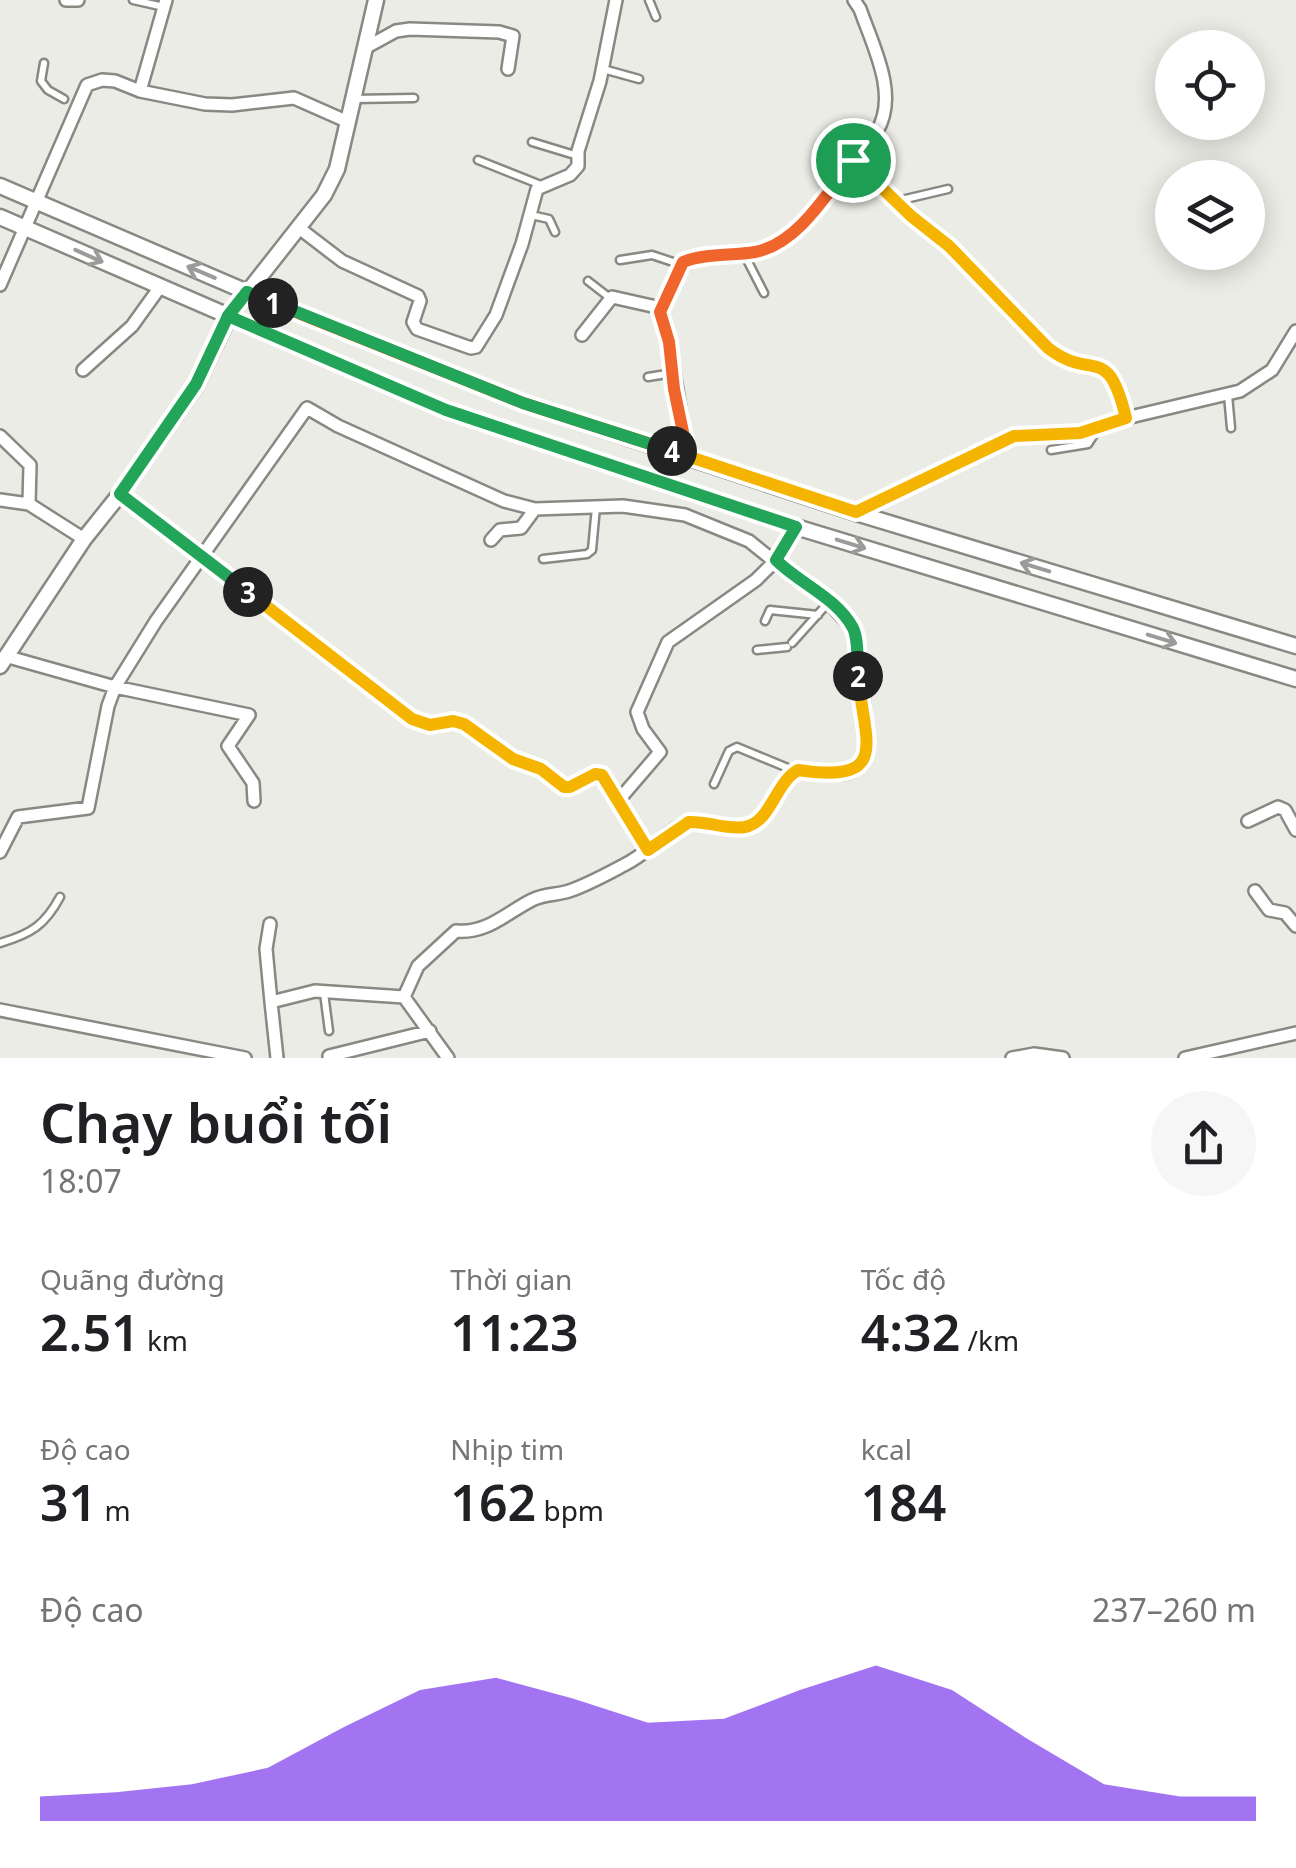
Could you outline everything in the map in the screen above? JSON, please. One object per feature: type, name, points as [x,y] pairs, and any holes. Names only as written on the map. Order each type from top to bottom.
[{"type":"street","points":[[66,0],[78,0]]},
{"type":"street","points":[[254,801],[253,783],[228,746],[249,715],[3,661],[196,384],[228,316],[324,195],[337,169],[376,0]]},
{"type":"street","points":[[299,228],[342,260],[418,296],[413,322],[417,329],[476,347],[496,314],[534,194],[541,185],[575,172],[616,0]]},
{"type":"street","points":[[688,456],[660,308],[687,260],[775,245],[806,219],[884,119],[886,92],[854,0]]},
{"type":"street","points":[[140,91],[165,3]]},
{"type":"street","points":[[365,48],[396,31],[410,29],[499,32],[512,36],[508,69]]},
{"type":"street","points":[[0,285],[3,264],[36,200],[70,102],[87,85],[115,81],[140,91],[205,104],[294,98],[346,121]]},
{"type":"street","points":[[853,160],[949,246],[1048,348],[1110,373],[1118,386],[1126,418]]},
{"type":"street","points":[[0,186],[247,292],[523,403],[856,512],[1296,646]]},
{"type":"street","points":[[0,217],[446,410],[796,527],[1296,680]]},
{"type":"street","points":[[83,370],[132,326],[160,287]]},
{"type":"street","points":[[582,335],[610,298],[660,308]]},
{"type":"street","points":[[856,512],[1014,436],[1066,434],[1228,394],[1257,382],[1272,370],[1296,332]]},
{"type":"street","points":[[0,852],[18,818],[88,808],[115,687],[156,621],[307,408],[476,491],[536,508],[596,505],[686,515],[749,541],[829,602],[855,635],[867,754],[860,766],[842,774],[796,771],[787,777],[758,822],[730,828],[689,822],[628,863],[572,890],[534,899],[478,932],[456,931],[418,966],[404,997]]},
{"type":"street","points":[[0,436],[30,464],[29,504]]},
{"type":"street","points":[[120,494],[412,719],[430,725],[453,721],[464,724],[513,759],[541,769],[564,787],[599,774],[648,850]]},
{"type":"street","points":[[0,500],[29,504],[84,540]]},
{"type":"street","points":[[492,540],[500,530],[522,528],[536,508]]},
{"type":"street","points":[[618,801],[660,752],[643,729],[637,712],[668,642],[738,594],[776,560],[796,527]]},
{"type":"street","points":[[1248,821],[1278,807],[1286,810],[1296,830]]},
{"type":"street","points":[[1255,891],[1269,910],[1285,913],[1296,926]]},
{"type":"street","points":[[270,924],[266,949],[277,1058]]},
{"type":"street","points":[[271,1002],[287,995],[324,991],[404,997],[448,1058]]},
{"type":"street","points":[[0,1010],[245,1058]]},
{"type":"street","points":[[329,1056],[430,1031]]},
{"type":"street","points":[[1185,1058],[1296,1033]]},
{"type":"street","points":[[1012,1058],[1034,1054],[1063,1058]]},
{"type":"lane","points":[[133,0],[165,3]]},
{"type":"lane","points":[[649,0],[656,17]]},
{"type":"lane","points":[[44,62],[41,80],[48,90],[70,102]]},
{"type":"lane","points":[[602,69],[639,79]]},
{"type":"lane","points":[[352,99],[414,98]]},
{"type":"lane","points":[[532,142],[578,156]]},
{"type":"lane","points":[[478,160],[541,185]]},
{"type":"lane","points":[[896,201],[948,189]]},
{"type":"lane","points":[[530,215],[550,219],[555,232]]},
{"type":"lane","points":[[744,253],[764,293]]},
{"type":"lane","points":[[620,260],[652,255],[682,265]]},
{"type":"lane","points":[[588,280],[610,298]]},
{"type":"lane","points":[[648,377],[672,373]]},
{"type":"lane","points":[[1228,394],[1231,428]]},
{"type":"lane","points":[[1051,450],[1088,444],[1100,426]]},
{"type":"lane","points":[[544,559],[587,554],[592,550],[596,505]]},
{"type":"lane","points":[[758,650],[790,645],[829,602]]},
{"type":"lane","points":[[765,621],[770,610],[818,614]]},
{"type":"lane","points":[[714,784],[729,750],[737,747],[796,771]]},
{"type":"lane","points":[[0,943],[37,930],[60,896]]},
{"type":"lane","points":[[324,991],[329,1032]]},
{"type":"route","points":[[853,160],[806,219],[775,245],[756,252],[683,262],[660,312],[669,342],[688,456],[523,403],[247,292],[228,316],[446,410],[796,527],[776,560],[795,578],[819,592],[853,629],[867,754],[860,766],[842,774],[793,772],[758,822],[730,828],[689,822],[648,850],[602,775],[595,774],[564,787],[541,769],[504,754],[464,724],[453,721],[430,725],[412,719],[120,494],[196,384],[228,316],[247,292],[385,348],[523,403],[856,512],[1014,436],[1080,433],[1126,418],[1118,386],[1110,373],[1048,348],[949,246],[911,216],[853,160]]}]
